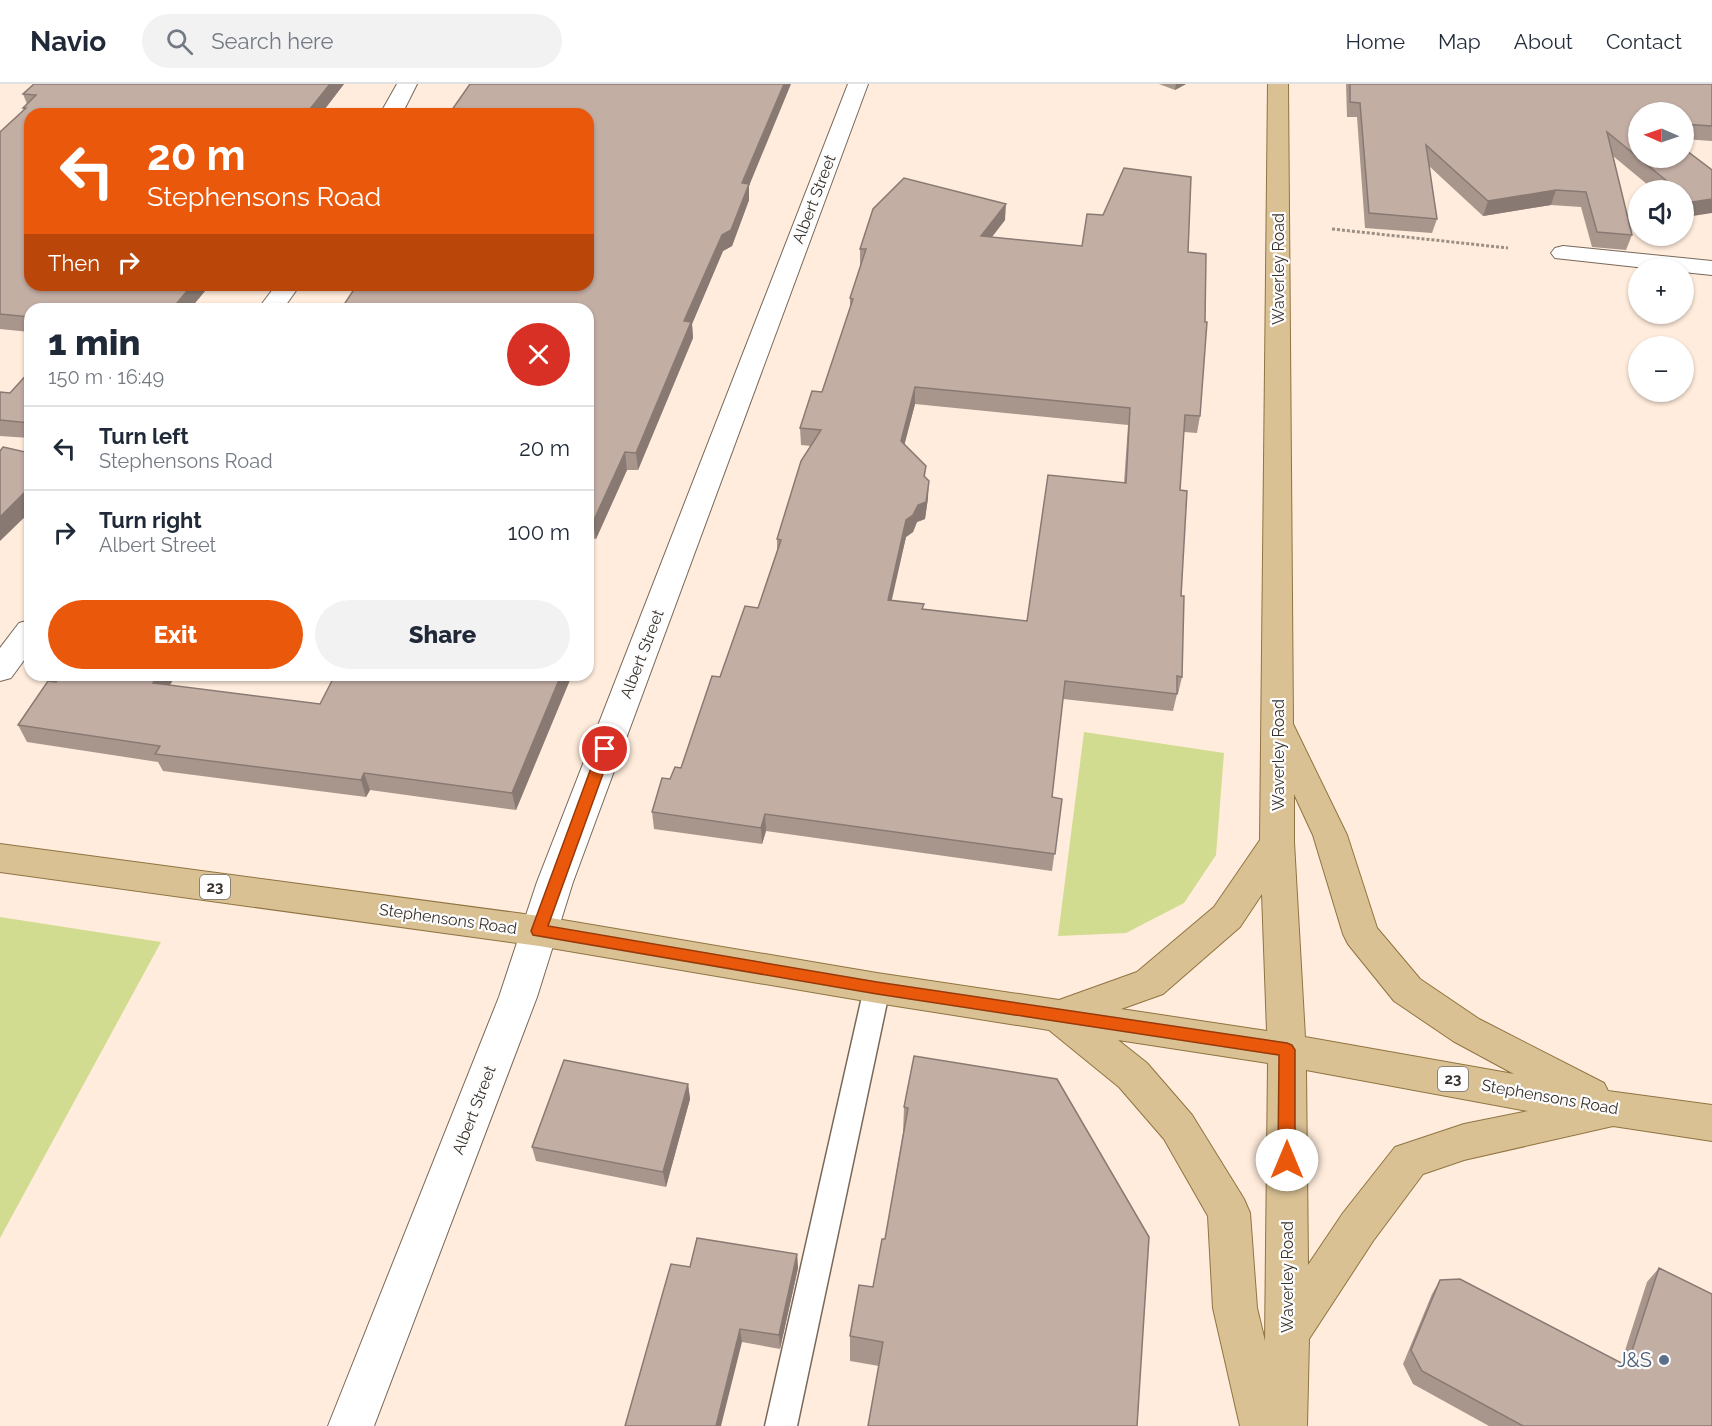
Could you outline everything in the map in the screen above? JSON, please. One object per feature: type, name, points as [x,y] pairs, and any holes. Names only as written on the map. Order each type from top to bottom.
[{"type":"main road","name":"Waverley Road","points":[[1278,84],[1277,842],[1287,1050],[1287,1334],[1284,1426]]},
{"type":"main road","points":[[1278,722],[1330,836],[1361,934],[1407,990],[1467,1030],[1618,1110]]},
{"type":"main road","points":[[1058,1016],[1150,983],[1227,917],[1277,842]]},
{"type":"main road","name":"Stephensons Road","points":[[0,858],[539,931],[877,988],[1287,1050],[1618,1110],[1712,1123]]},
{"type":"main road","points":[[1058,1016],[1133,1075],[1178,1127],[1229,1213],[1235,1308],[1263,1426]]},
{"type":"main road","points":[[1287,1334],[1358,1227],[1409,1160],[1464,1142],[1618,1110]]},
{"type":"street","points":[[394,108],[407,84]]},
{"type":"street","name":"Albert Street","points":[[351,1426],[518,997],[555,882],[858,84]]},
{"type":"street","points":[[1563,253],[1712,268]]},
{"type":"street","points":[[0,670],[24,638]]},
{"type":"lane","points":[[781,1426],[877,988]]},
{"type":"path","points":[[1332,229],[1508,249]]},
{"type":"green space","points":[[1084,732],[1224,753],[1216,855],[1184,903],[1126,933],[1058,936]]},
{"type":"green space","points":[[0,917],[161,942],[0,1238]]},
{"type":"building","points":[[34,84],[330,84],[311,108],[23,108],[36,95],[23,94]]},
{"type":"building","points":[[470,84],[784,84],[742,183],[749,184],[731,230],[722,235],[684,321],[691,322],[636,453],[625,452],[594,520],[594,303],[345,303],[353,291],[594,291],[594,108],[453,108]]},
{"type":"building","points":[[1350,84],[1712,84],[1712,126],[1694,125],[1694,102],[1628,102],[1628,149],[1607,132],[1628,219],[1628,235],[1597,232],[1586,192],[1556,190],[1488,201],[1426,145],[1437,219],[1369,213],[1360,103],[1350,102]]},
{"type":"building","points":[[24,110],[24,291],[187,291],[177,303],[24,303],[24,316],[0,314],[0,132]]},
{"type":"building","points":[[1694,156],[1712,170],[1712,199],[1694,202],[1694,180],[1666,180],[1651,168],[1694,168]]},
{"type":"building","points":[[1124,168],[1191,177],[1188,252],[1206,254],[1205,322],[1207,322],[1200,416],[1185,415],[1180,490],[1187,491],[1181,596],[1184,596],[1182,677],[1177,676],[1177,694],[1065,681],[1052,797],[1062,799],[1055,854],[765,814],[761,828],[652,812],[662,778],[670,779],[675,767],[681,768],[712,676],[720,677],[745,606],[758,608],[781,540],[777,539],[801,461],[821,430],[800,428],[812,391],[822,392],[853,299],[850,298],[866,249],[860,249],[873,209],[904,178],[1006,204],[981,236],[1082,246],[1087,214],[1103,215]],"holes":[[[915,387],[1130,408],[1126,483],[1048,475],[1027,621],[922,609],[924,604],[888,600],[906,520],[913,515],[918,505],[926,502],[929,481],[924,476],[926,466],[901,441]]]},
{"type":"building","points":[[24,378],[24,422],[0,420],[0,392],[10,393]]},
{"type":"building","points":[[3,447],[24,452],[24,493],[0,517],[0,451]]},
{"type":"building","points":[[48,681],[154,681],[153,683],[320,704],[332,681],[559,681],[512,793],[364,773],[361,780],[155,754],[160,746],[18,725]]},
{"type":"building","points":[[914,1056],[1057,1079],[1149,1237],[1137,1426],[868,1426],[883,1342],[850,1336],[859,1285],[873,1287],[882,1239],[885,1239],[908,1108],[904,1107]]},
{"type":"building","points":[[564,1060],[688,1084],[663,1172],[532,1147]]},
{"type":"building","points":[[697,1238],[797,1254],[779,1335],[740,1329],[716,1426],[625,1426],[671,1264],[690,1267]]},
{"type":"building","points":[[1659,1268],[1712,1294],[1712,1426],[1523,1426],[1422,1371],[1411,1350],[1440,1280],[1460,1279],[1627,1366]]},
{"type":"place","name":"J&S","points":[[1664,1360]]},
{"type":"route","points":[[605,749],[539,931],[877,988],[1287,1050],[1287,1160]]}]
